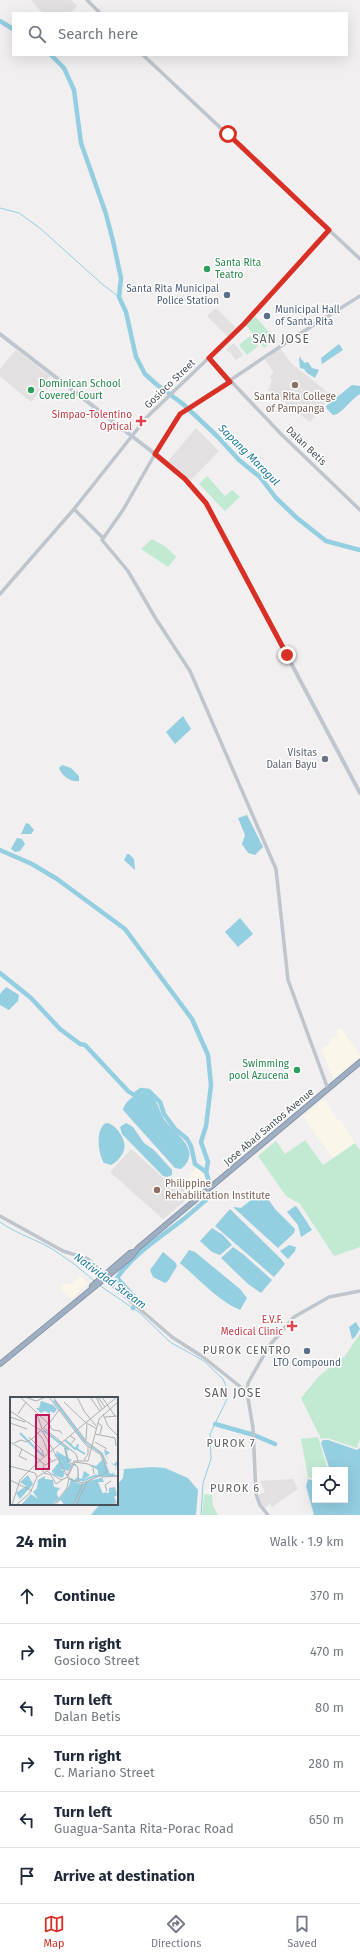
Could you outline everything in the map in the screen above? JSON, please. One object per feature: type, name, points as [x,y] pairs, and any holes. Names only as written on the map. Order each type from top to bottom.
[{"type":"highway","name":"Jose Abad Santos Avenue","points":[[0,1364],[92,1288],[130,1253],[134,1252],[360,1062]]},
{"type":"main road","points":[[0,334],[155,454],[185,479],[206,503],[360,793]]},
{"type":"street","points":[[87,0],[99,12]]},
{"type":"street","points":[[144,56],[360,259]]},
{"type":"street","name":"Gosioco Street","points":[[0,594],[74,509],[131,435],[172,392],[244,324],[329,230]]},
{"type":"street","points":[[103,538],[127,503],[180,414],[230,382],[298,335],[360,296]]},
{"type":"street","name":"Dalan Betis","points":[[209,358],[230,382],[281,434],[360,510]]},
{"type":"street","points":[[74,509],[103,538],[102,540],[128,570],[156,619],[190,671],[276,869],[288,980],[328,1089]]},
{"type":"street","points":[[0,1216],[62,1251],[88,1260],[113,1286],[172,1337],[203,1356],[247,1392]]},
{"type":"street","points":[[268,1515],[260,1505],[257,1498],[254,1434],[247,1392],[248,1383],[263,1354],[294,1317],[329,1297],[360,1291]]},
{"type":"shaded area","points":[[31,0],[71,0],[77,6],[71,12],[42,12]]},
{"type":"shaded area","points":[[216,308],[236,328],[228,337],[207,316]]},
{"type":"shaded area","points":[[234,343],[243,355],[236,360],[226,349]]},
{"type":"shaded area","name":"Santa Rita College of Pampanga","points":[[280,348],[291,363],[331,395],[310,422],[268,390],[272,381],[270,376],[274,373],[265,360]]},
{"type":"shaded area","points":[[16,350],[50,376],[31,402],[0,376],[0,369]]},
{"type":"shaded area","points":[[196,428],[219,451],[191,480],[168,461]]},
{"type":"shaded area","points":[[340,1027],[360,1054],[360,1057],[334,1079],[321,1049],[331,1043],[331,1039],[338,1035],[335,1031]]},
{"type":"shaded area","points":[[324,1099],[338,1120],[341,1121],[355,1143],[333,1159],[303,1116]]},
{"type":"shaded area","name":"Philippine Rehabilitation Institute","points":[[131,1149],[169,1183],[174,1179],[190,1197],[163,1219],[110,1172]]},
{"type":"shaded area","points":[[197,1167],[206,1176],[206,1185],[190,1196],[174,1179],[178,1176],[184,1182]]},
{"type":"shaded area","points":[[80,1276],[88,1283],[72,1299],[60,1289],[64,1283],[72,1284]]},
{"type":"shaded area","points":[[293,1479],[298,1489],[272,1507],[270,1504],[264,1508],[258,1495],[265,1492],[260,1481]]},
{"type":"green space","points":[[255,316],[275,339],[264,348],[245,324]]},
{"type":"green space","points":[[250,336],[258,346],[247,355],[239,345]]},
{"type":"green space","points":[[207,476],[225,496],[232,490],[240,497],[225,511],[199,484]]},
{"type":"green space","points":[[152,539],[166,547],[176,557],[168,567],[141,549]]},
{"type":"green space","points":[[305,1140],[323,1165],[355,1143],[360,1150],[360,1247],[334,1256],[300,1204],[286,1196],[258,1156],[276,1141],[285,1154]]},
{"type":"green space","points":[[360,1334],[360,1439],[357,1448],[327,1438],[321,1439],[301,1398],[319,1376],[344,1357]]},
{"type":"green space","points":[[318,1437],[327,1467],[312,1467],[312,1478],[308,1477],[301,1439]]},
{"type":"green space","points":[[204,1494],[212,1495],[213,1506],[218,1515],[202,1515]]},
{"type":"water","points":[[339,344],[343,350],[322,364],[321,358]]},
{"type":"water","points":[[301,356],[301,359],[305,363],[308,362],[312,368],[319,370],[315,378],[304,369],[300,368],[299,359]]},
{"type":"water","points":[[352,385],[360,386],[360,394],[343,410],[336,415],[333,415],[326,406]]},
{"type":"water","points":[[183,716],[191,729],[175,744],[166,732]]},
{"type":"water","points":[[62,765],[71,768],[79,776],[79,781],[70,780],[64,776],[59,768]]},
{"type":"water","points":[[247,815],[263,847],[255,855],[248,853],[242,844],[245,835],[238,818]]},
{"type":"water","points":[[26,823],[29,824],[34,830],[31,834],[21,834]]},
{"type":"water","points":[[17,838],[22,839],[25,844],[20,851],[15,852],[11,849]]},
{"type":"water","points":[[127,854],[134,859],[135,870],[124,860]]},
{"type":"water","points":[[240,918],[253,934],[238,947],[225,932]]},
{"type":"water","points":[[6,987],[19,995],[18,1001],[9,1010],[0,1005],[0,994]]},
{"type":"water","points":[[146,1092],[153,1097],[164,1119],[185,1142],[189,1155],[187,1162],[181,1169],[175,1168],[123,1110],[126,1103],[132,1098]]},
{"type":"water","points":[[106,1123],[117,1129],[124,1142],[124,1150],[121,1157],[111,1165],[104,1163],[99,1148],[100,1131]]},
{"type":"water","points":[[126,1123],[133,1127],[144,1143],[154,1150],[172,1170],[172,1175],[167,1177],[163,1176],[122,1134],[120,1127]]},
{"type":"water","points":[[261,1192],[264,1193],[275,1209],[295,1229],[294,1233],[278,1248],[233,1207],[241,1208]]},
{"type":"water","points":[[295,1206],[312,1230],[301,1237],[298,1225],[287,1212]]},
{"type":"water","points":[[230,1209],[285,1264],[274,1277],[215,1226]]},
{"type":"water","points":[[212,1228],[223,1235],[232,1245],[220,1255],[212,1252],[200,1241]]},
{"type":"water","points":[[289,1245],[296,1247],[295,1251],[288,1259],[280,1251]]},
{"type":"water","points":[[233,1247],[272,1280],[261,1293],[248,1284],[221,1258]]},
{"type":"water","points":[[189,1250],[195,1252],[240,1289],[247,1298],[240,1310],[216,1295],[180,1263]]},
{"type":"water","points":[[163,1252],[175,1262],[177,1266],[168,1281],[165,1283],[153,1277],[150,1270]]},
{"type":"water","points":[[356,1322],[360,1329],[352,1339],[349,1327]]},
{"type":"water","points":[[323,1440],[328,1440],[357,1450],[360,1448],[360,1515],[314,1515],[306,1486],[308,1479],[312,1480],[312,1503],[348,1503],[348,1467],[329,1467],[321,1443]]},
{"type":"water","points":[[152,1467],[165,1468],[188,1478],[198,1490],[196,1515],[91,1515],[99,1505],[118,1505],[118,1484],[123,1478],[124,1469]]},
{"type":"waterway","points":[[0,21],[12,28]]},
{"type":"waterway","name":"Sapang Maragul","points":[[52,56],[64,68],[74,90],[81,143],[106,214],[113,241],[121,278],[119,297],[126,312],[136,357],[145,374],[183,404],[217,436],[239,460],[260,477],[276,498],[297,518],[326,541],[360,550]]},
{"type":"waterway","points":[[0,208],[19,213],[41,229],[102,284],[119,297]]},
{"type":"waterway","points":[[0,850],[32,864],[57,879],[125,929],[192,1019],[208,1055],[211,1085],[206,1126],[201,1142],[208,1162],[206,1172],[210,1185]]},
{"type":"waterway","points":[[0,973],[31,998],[60,1029],[80,1044],[85,1045],[128,1091],[134,1095],[141,1090],[149,1091],[160,1102],[164,1114],[175,1129],[187,1139],[191,1146],[195,1164],[206,1172]]},
{"type":"waterway","points":[[133,1308],[138,1301],[117,1278],[131,1261],[140,1253],[216,1192]]},
{"type":"waterway","name":"Natividad Stream","points":[[0,1222],[5,1226],[47,1246],[77,1266],[94,1281]]},
{"type":"waterway","name":"Natividad Stream","points":[[99,1285],[140,1313],[170,1342],[204,1361],[223,1379],[226,1386],[227,1399],[210,1434],[211,1459],[203,1483],[201,1515]]},
{"type":"waterway","points":[[215,1424],[254,1435],[275,1444]]},
{"type":"place","name":"Santa Rita Teatro","points":[[207,269]]},
{"type":"place","name":"Santa Rita Municipal Police Station","points":[[227,295]]},
{"type":"place","name":"Municipal Hall of Santa Rita","points":[[267,316]]},
{"type":"place","name":"Santa Rita College of Pampanga","points":[[295,385]]},
{"type":"place","name":"Dominican School Covered Court","points":[[31,390]]},
{"type":"place","name":"Simpao-Tolentino Optical","points":[[141,421]]},
{"type":"place","name":"Visitas Dalan Bayu","points":[[325,759]]},
{"type":"place","name":"Swimming pool Azucena","points":[[297,1070]]},
{"type":"place","name":"Philippine Rehabilitation Institute","points":[[157,1190]]},
{"type":"place","name":"E.V.F. Medical Clinic","points":[[292,1326]]},
{"type":"place","name":"LTO Compound","points":[[307,1351]]},
{"type":"district","name":"SAN JOSE","points":[[281,339]]},
{"type":"district","name":"PUROK CENTRO","points":[[247,1350]]},
{"type":"district","name":"SAN JOSE","points":[[233,1393]]},
{"type":"district","name":"PUROK 7","points":[[231,1443]]},
{"type":"district","name":"PUROK 6","points":[[235,1488]]},
{"type":"route","points":[[228,134],[329,230],[289,276],[244,324],[209,358],[230,382],[180,414],[155,454],[185,479],[206,503],[287,655]]}]
